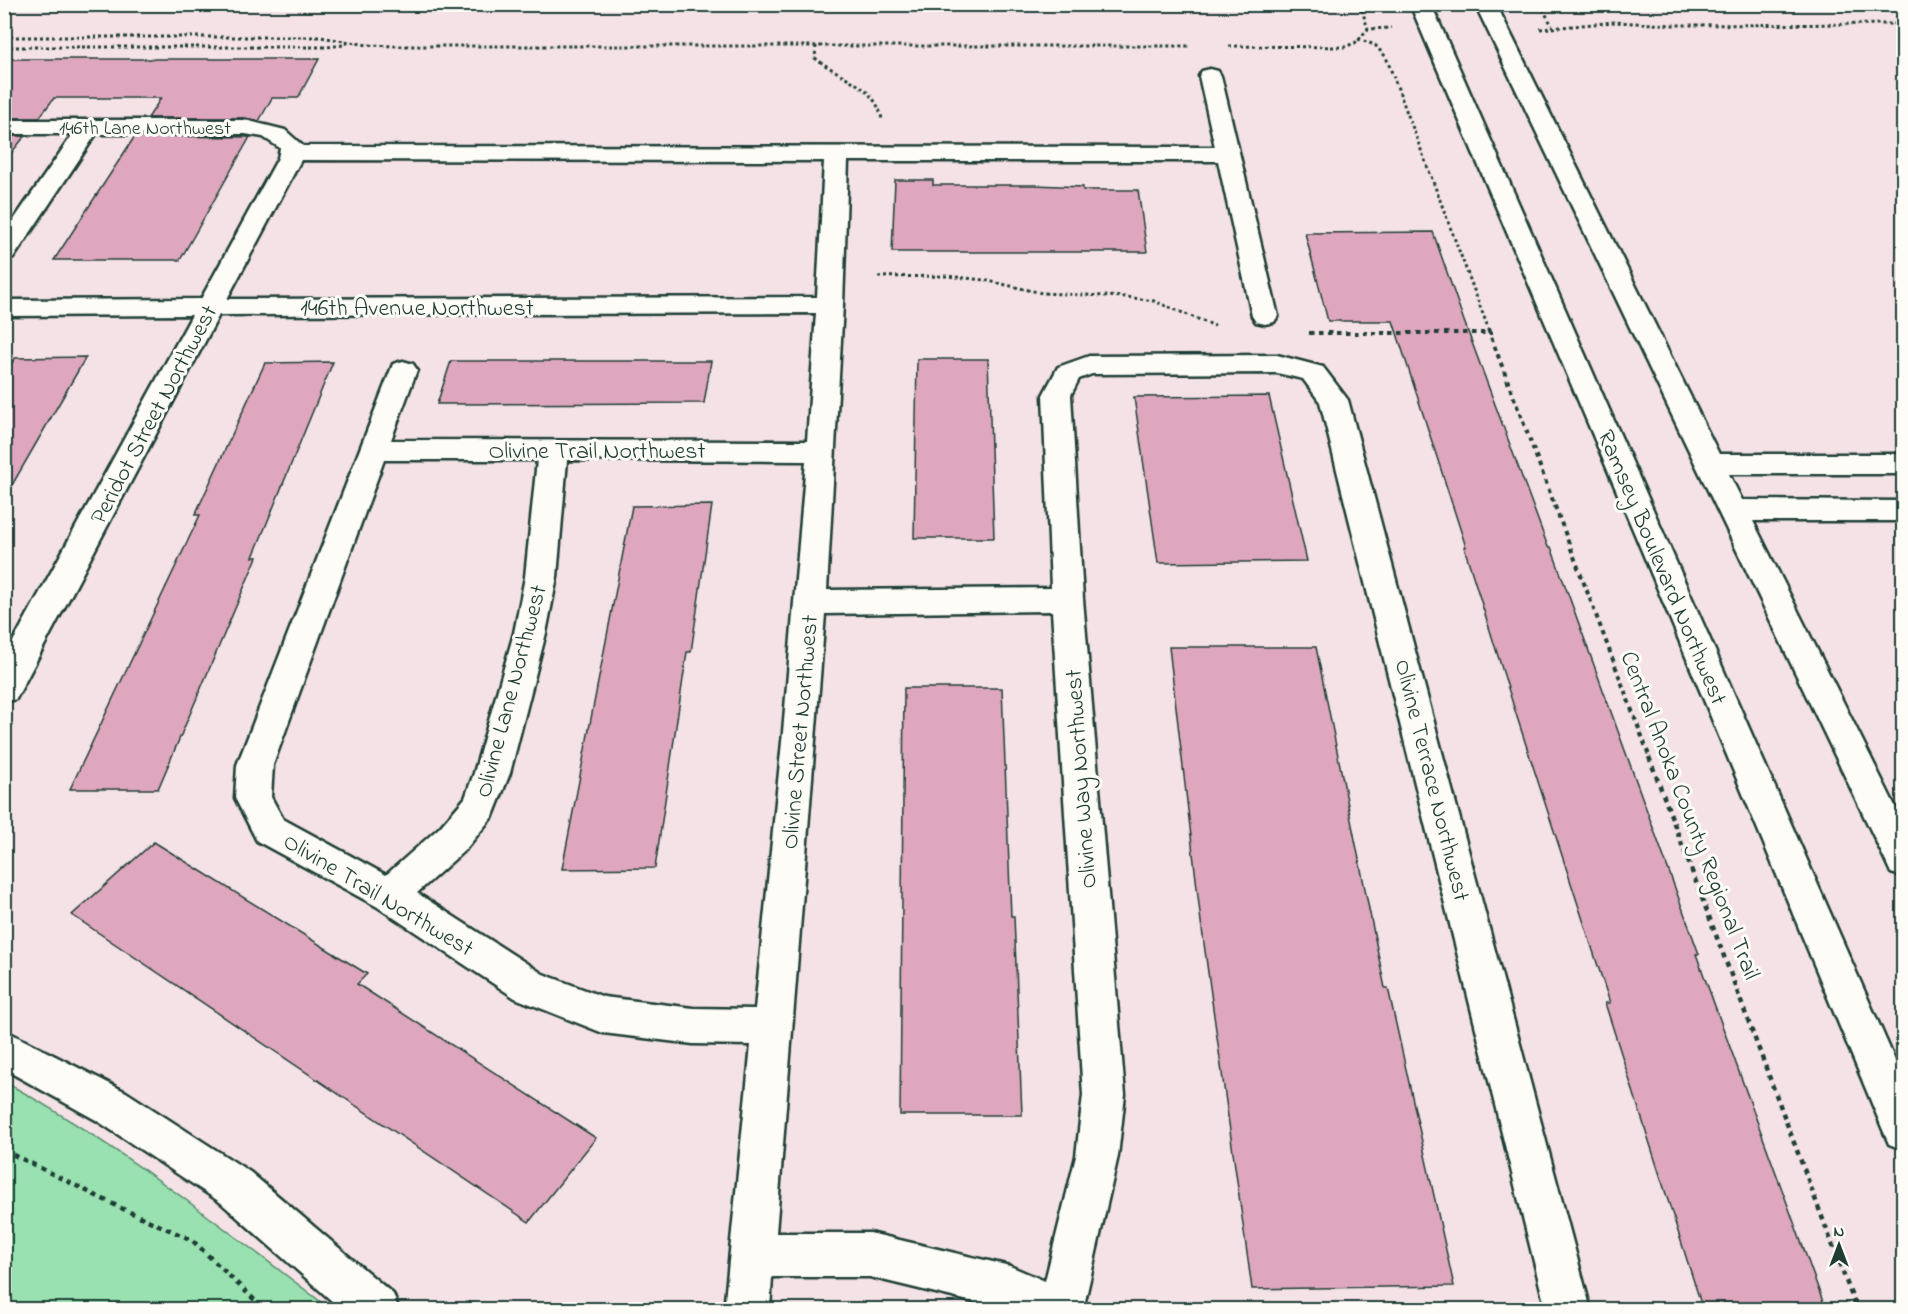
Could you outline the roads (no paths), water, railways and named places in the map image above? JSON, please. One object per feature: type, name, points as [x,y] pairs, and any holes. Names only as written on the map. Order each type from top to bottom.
[{"type":"street","name":"Ramsey Boulevard Northwest","points":[[1420,4],[1649,532],[1904,1130]]},
{"type":"street","points":[[1485,4],[1586,215],[1904,862]]},
{"type":"street","points":[[1210,76],[1265,316]]},
{"type":"street","name":"146th Lane Northwest","points":[[4,127],[245,127],[264,129],[287,145],[836,154],[1228,154]]},
{"type":"street","points":[[5,252],[90,127]]},
{"type":"street","name":"Peridot Street Northwest","points":[[4,690],[210,309],[287,145]]},
{"type":"street","name":"Olivine Street Northwest","points":[[747,1310],[811,602],[830,305],[836,154]]},
{"type":"street","name":"146th Avenue Northwest","points":[[4,308],[830,305]]},
{"type":"street","name":"Olivine Way Northwest","points":[[1060,1310],[1097,1156],[1104,1095],[1067,599],[1057,395],[1068,374],[1089,364],[1194,364]]},
{"type":"street","name":"Olivine Terrace Northwest","points":[[1194,364],[1277,364],[1313,374],[1334,400],[1569,1310]]},
{"type":"street","name":"Olivine Trail Northwest","points":[[403,370],[255,765],[253,798],[270,830],[389,895],[529,986],[603,1015],[693,1026],[772,1027]]},
{"type":"street","name":"Olivine Trail Northwest","points":[[373,450],[820,450]]},
{"type":"street","name":"Olivine Lane Northwest","points":[[389,895],[453,838],[480,806],[492,772],[530,633],[541,577],[554,450]]},
{"type":"street","points":[[1710,464],[1904,465]]},
{"type":"street","points":[[1732,510],[1904,511]]},
{"type":"street","points":[[811,602],[1067,599]]},
{"type":"street","points":[[4,1048],[111,1106],[235,1187],[377,1310]]},
{"type":"street","points":[[752,1255],[870,1255],[1010,1288],[1060,1310]]}]
